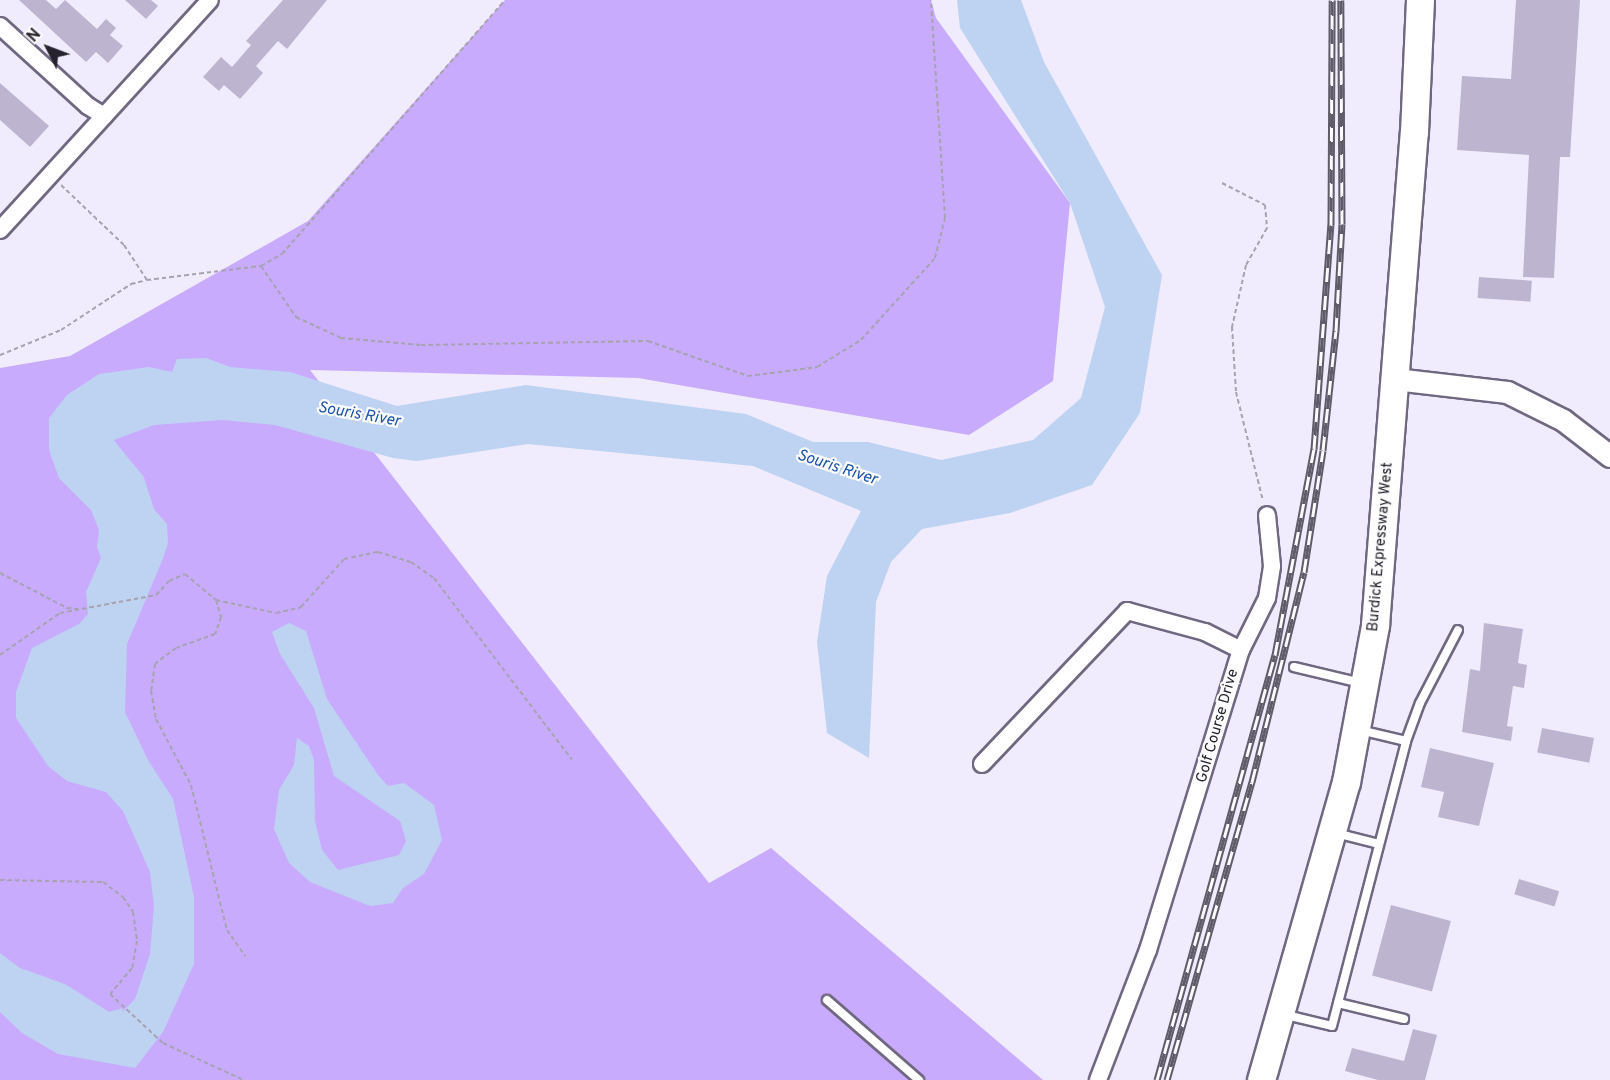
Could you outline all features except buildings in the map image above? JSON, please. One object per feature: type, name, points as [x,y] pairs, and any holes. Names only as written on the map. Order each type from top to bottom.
[{"type":"main road","name":"Burdick Expressway West","points":[[1262,1080],[1332,833],[1366,684],[1380,575],[1414,132],[1420,0]]},
{"type":"street","points":[[0,230],[210,0]]},
{"type":"street","points":[[0,26],[104,116]]},
{"type":"street","points":[[1395,379],[1507,392],[1563,420],[1610,456]]},
{"type":"street","points":[[1241,650],[1270,585],[1267,515]]},
{"type":"street","name":"Golf Course Drive","points":[[982,764],[1127,611],[1205,632],[1241,650],[1148,950],[1098,1080]]},
{"type":"lane","points":[[1280,1013],[1332,1026],[1406,741],[1420,703],[1458,630]]},
{"type":"lane","points":[[1294,667],[1366,684]]},
{"type":"lane","points":[[1357,729],[1406,741]]},
{"type":"lane","points":[[1332,833],[1379,844]]},
{"type":"lane","points":[[827,1000],[919,1080]]},
{"type":"lane","points":[[1338,1003],[1404,1019]]},
{"type":"path","points":[[0,355],[61,330],[131,284],[261,266],[282,254],[505,0]]},
{"type":"path","points":[[261,266],[296,317],[340,338],[421,345],[648,341],[748,376],[817,367],[861,340],[935,258],[945,218],[931,0]]},
{"type":"path","points":[[50,175],[124,244],[147,280]]},
{"type":"path","points":[[1222,183],[1265,205],[1267,228],[1246,265],[1232,327],[1236,392],[1267,515]]},
{"type":"path","points":[[0,655],[45,621],[60,613],[156,595],[169,581],[185,574],[216,600],[248,608],[284,611],[302,608],[344,559],[378,552],[411,562],[434,578],[572,760]]},
{"type":"path","points":[[0,573],[67,609],[84,609]]},
{"type":"path","points":[[216,600],[221,617],[215,634],[176,648],[155,664],[151,691],[156,719],[191,785],[228,930],[245,957]]},
{"type":"path","points":[[0,880],[104,882],[123,897],[133,912],[137,941],[132,968],[110,994],[163,1042],[244,1080]]},
{"type":"shaded area","points":[[505,0],[931,0],[936,18],[1070,203],[1053,381],[969,435],[638,378],[310,370],[709,883],[771,848],[1043,1080],[0,1080],[0,368],[70,356],[308,221]]},
{"type":"water","points":[[957,0],[1021,0],[1044,62],[1162,275],[1140,413],[1092,485],[1010,513],[922,529],[891,562],[876,602],[869,758],[827,733],[817,642],[827,576],[861,511],[753,466],[528,444],[417,461],[393,458],[275,425],[222,420],[154,425],[109,442],[120,471],[167,524],[168,543],[162,561],[127,644],[125,712],[148,760],[173,799],[194,897],[194,964],[163,1032],[135,1068],[58,1054],[22,1033],[0,1012],[0,953],[20,968],[65,984],[109,1012],[123,1008],[122,1012],[135,999],[150,954],[154,906],[150,872],[123,811],[106,792],[67,781],[48,766],[16,718],[16,692],[32,648],[79,624],[88,614],[86,592],[101,558],[97,547],[99,530],[91,510],[59,478],[49,450],[49,418],[67,395],[99,374],[149,367],[172,372],[177,359],[206,358],[230,367],[290,372],[397,406],[526,385],[746,414],[813,442],[868,442],[941,460],[1033,440],[1081,398],[1105,307],[1070,203],[960,28]]},
{"type":"water","points":[[289,623],[306,631],[327,699],[378,775],[388,786],[404,783],[434,805],[442,840],[424,874],[403,888],[393,903],[370,906],[310,882],[289,863],[274,829],[279,790],[294,765],[297,738],[309,746],[314,760],[315,821],[322,850],[338,870],[399,855],[406,841],[400,821],[334,776],[314,708],[280,654],[272,632]]},
{"type":"waterway","name":"Souris River","points":[[100,444],[132,483],[143,517]]},
{"type":"railway","points":[[1157,1080],[1275,655],[1314,449],[1331,225],[1332,0]]},
{"type":"railway","points":[[1167,1080],[1252,782],[1304,572],[1323,450],[1336,331],[1342,224],[1341,0]]}]
